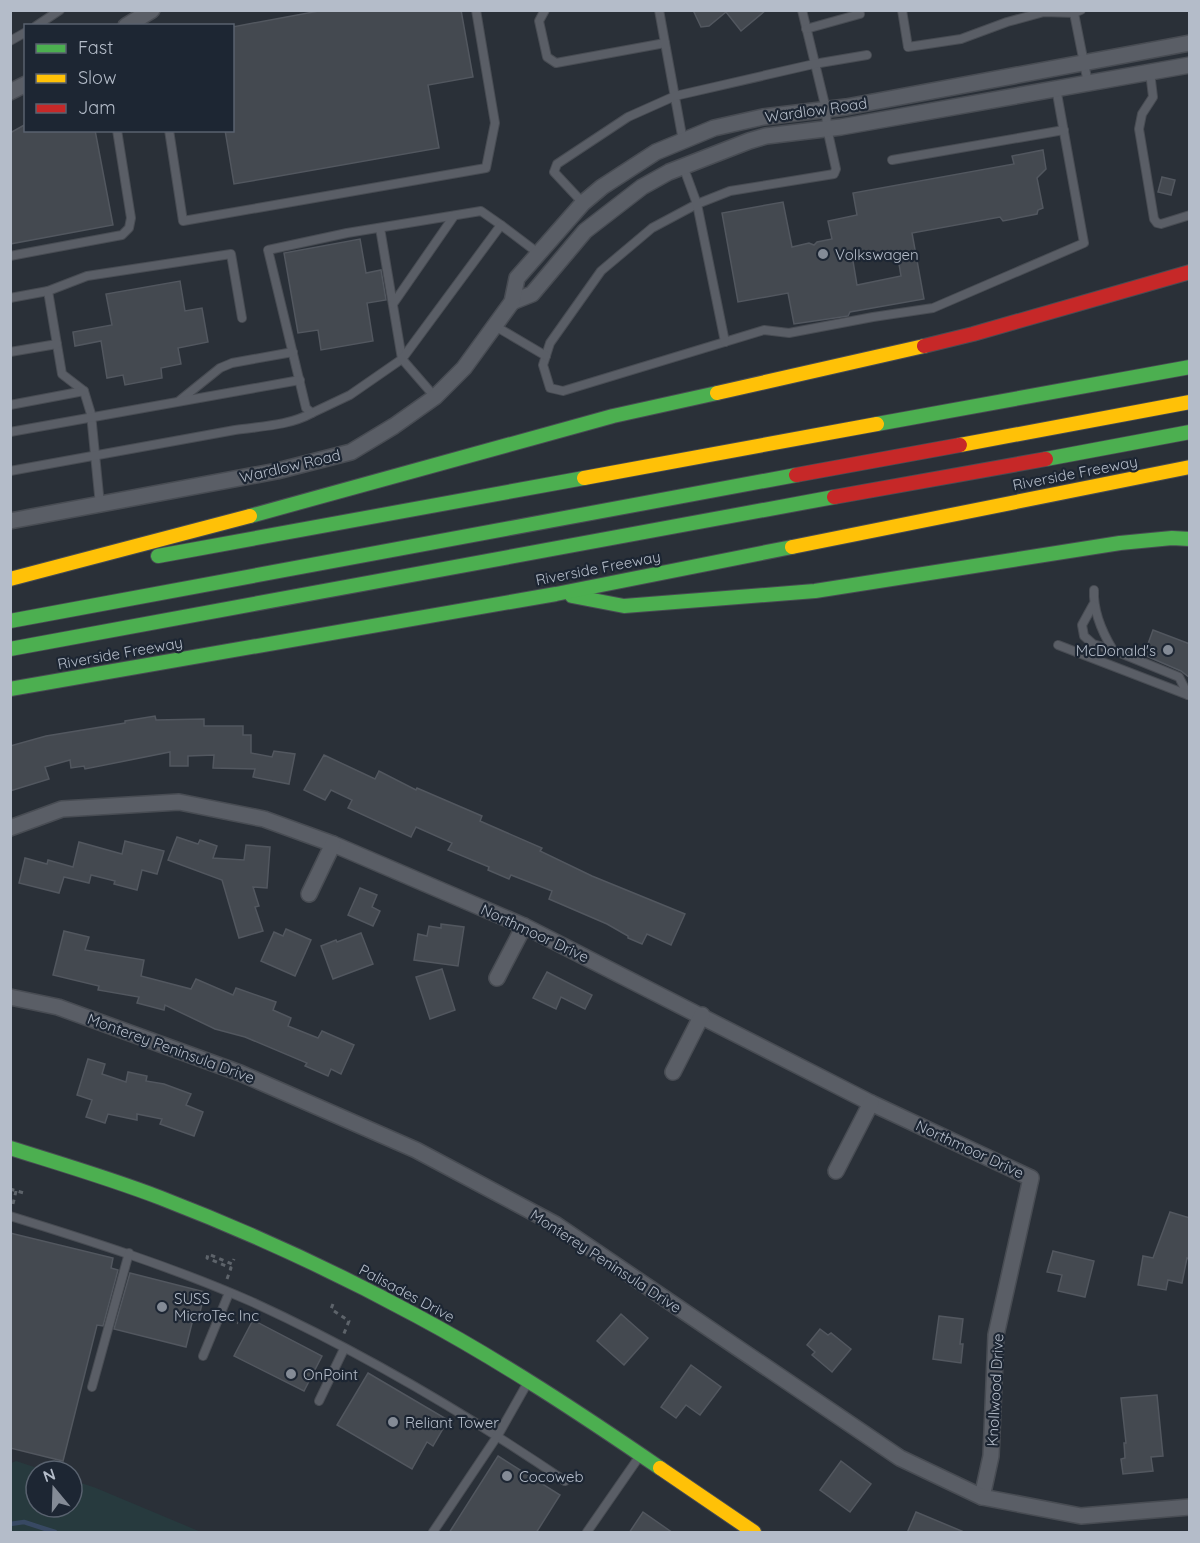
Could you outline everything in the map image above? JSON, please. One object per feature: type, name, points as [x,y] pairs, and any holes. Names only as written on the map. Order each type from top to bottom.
[{"type":"main road","points":[[10,579],[613,416],[838,367],[973,334],[1190,272]]},
{"type":"main road","points":[[10,584],[1190,367]]},
{"type":"main road","points":[[10,621],[1190,402]]},
{"type":"main road","points":[[10,649],[1190,432]]},
{"type":"main road","name":"Riverside Freeway","points":[[10,689],[556,594],[1190,467]]},
{"type":"main road","points":[[556,594],[624,606],[816,591],[1120,543],[1172,538],[1190,539]]},
{"type":"main road","name":"Palisades Drive","points":[[10,1148],[159,1197],[293,1254],[421,1318],[528,1380],[754,1533]]},
{"type":"street","points":[[131,24],[149,17]]},
{"type":"street","name":"Wardlow Road","points":[[10,521],[277,471],[351,452],[435,398],[464,368],[512,302],[517,278],[584,203],[602,187],[656,152],[714,128],[753,119],[826,109],[1190,43]]},
{"type":"street","name":"Wardlow Road","points":[[512,302],[532,294],[585,231],[642,187],[683,166],[766,136],[827,128],[1190,65]]},
{"type":"street","points":[[10,93],[24,85]]},
{"type":"street","points":[[602,187],[615,206]]},
{"type":"street","name":"Northmoor Drive","points":[[10,828],[62,809],[179,802],[264,819],[333,844],[524,926],[871,1103],[1030,1178]]},
{"type":"street","points":[[309,894],[333,844]]},
{"type":"street","points":[[497,978],[524,926]]},
{"type":"street","name":"Monterey Peninsula Drive","points":[[10,997],[58,1007],[240,1073],[416,1150],[555,1224],[900,1458],[982,1497],[1081,1516],[1190,1507]]},
{"type":"street","points":[[673,1072],[702,1015]]},
{"type":"street","points":[[836,1171],[871,1103]]},
{"type":"street","name":"Knollwood Drive","points":[[982,1497],[991,1456],[996,1335],[1030,1178]]},
{"type":"lane","points":[[39,24],[60,10]]},
{"type":"lane","points":[[169,132],[183,221],[486,168],[495,123],[476,10]]},
{"type":"lane","points":[[545,10],[539,21],[547,57],[556,63],[665,43]]},
{"type":"lane","points":[[659,10],[683,141]]},
{"type":"lane","points":[[801,10],[826,109],[827,128],[836,169],[834,174],[730,191],[697,204],[652,228],[602,271],[550,343],[543,365],[550,388],[562,391],[764,330],[789,333],[933,308],[1084,243],[1056,88]]},
{"type":"lane","points":[[902,10],[908,47],[961,39],[1025,16],[1044,12],[1078,12],[1088,83]]},
{"type":"lane","points":[[806,28],[860,14]]},
{"type":"lane","points":[[10,41],[24,33]]},
{"type":"lane","points":[[584,203],[569,191],[554,172],[557,164],[628,117],[675,96],[814,64],[867,55]]},
{"type":"lane","points":[[1150,72],[1153,97],[1142,114],[1139,129],[1154,219],[1161,224],[1190,215]]},
{"type":"lane","points":[[892,160],[1064,130]]},
{"type":"lane","points":[[10,256],[122,235],[129,228],[131,218],[117,132]]},
{"type":"lane","points":[[683,166],[697,204],[725,342]]},
{"type":"lane","points":[[312,413],[306,408],[268,250],[380,228],[481,212],[538,253]]},
{"type":"lane","points":[[393,304],[454,216]]},
{"type":"lane","points":[[10,471],[235,430],[277,425],[301,419],[350,396],[402,359],[501,225]]},
{"type":"lane","points":[[380,228],[402,359],[435,398]]},
{"type":"lane","points":[[10,298],[48,291],[87,276],[231,254],[242,318]]},
{"type":"lane","points":[[48,291],[62,374],[84,391],[91,418],[99,505]]},
{"type":"lane","points":[[495,326],[546,356]]},
{"type":"lane","points":[[10,352],[57,344]]},
{"type":"lane","points":[[178,402],[220,368],[232,363],[293,352]]},
{"type":"lane","points":[[10,432],[300,380]]},
{"type":"lane","points":[[10,405],[84,391]]},
{"type":"lane","points":[[1094,590],[1094,605],[1107,641],[1113,650]]},
{"type":"lane","points":[[1094,605],[1082,625],[1084,636],[1093,644],[1179,677],[1189,695]]},
{"type":"lane","points":[[1058,645],[1189,695]]},
{"type":"lane","points":[[10,1216],[129,1253],[250,1301],[345,1349],[498,1435],[565,1481]]},
{"type":"lane","points":[[92,1387],[129,1253]]},
{"type":"lane","points":[[203,1356],[229,1293]]},
{"type":"lane","points":[[319,1401],[345,1349]]},
{"type":"lane","points":[[433,1533],[498,1435],[528,1380]]},
{"type":"lane","points":[[587,1533],[640,1455]]},
{"type":"path","points":[[10,1189],[24,1193]]},
{"type":"path","points":[[13,1204],[16,1191]]},
{"type":"path","points":[[229,1272],[231,1268],[207,1258],[208,1254],[232,1264],[234,1259]]},
{"type":"path","points":[[333,1304],[331,1309],[349,1321],[347,1327]]},
{"type":"green space","points":[[16,1461],[24,1464],[24,1519],[84,1519],[84,1484],[201,1532],[11,1532],[11,1463]]},
{"type":"building","points":[[324,10],[461,10],[473,77],[428,85],[439,148],[234,184],[225,132],[234,132],[234,27]]},
{"type":"building","points":[[693,10],[766,10],[741,31],[726,12],[709,26],[701,27]]},
{"type":"building","points":[[24,125],[24,132],[95,132],[113,225],[10,244],[10,133]]},
{"type":"building","points":[[1043,150],[1046,169],[1037,178],[1043,208],[1038,210],[1037,214],[1003,221],[1000,217],[912,233],[924,299],[850,312],[848,316],[794,324],[788,293],[738,302],[722,213],[783,202],[792,247],[809,243],[814,245],[817,242],[832,239],[828,221],[857,215],[853,193],[1014,164],[1012,156]],"holes":[[[897,252],[901,276],[857,285],[853,261]]]},
{"type":"building","points":[[1162,177],[1175,180],[1171,195],[1158,192]]},
{"type":"building","points":[[360,239],[366,273],[381,270],[386,300],[367,303],[373,341],[321,350],[318,330],[298,333],[284,253]]},
{"type":"building","points":[[180,281],[185,311],[202,308],[208,342],[178,348],[181,364],[161,368],[162,378],[125,385],[123,375],[107,378],[101,341],[75,346],[73,332],[112,325],[106,294]]},
{"type":"building","name":"McDonald's","points":[[1153,630],[1190,644],[1190,678],[1181,671],[1144,655]]},
{"type":"building","points":[[155,716],[156,720],[204,719],[204,726],[243,726],[243,735],[251,735],[251,753],[272,757],[274,751],[295,754],[289,784],[253,777],[255,769],[213,768],[214,755],[188,756],[188,766],[170,766],[170,752],[85,769],[84,766],[71,768],[70,760],[45,767],[49,779],[10,791],[10,746],[46,736]]},
{"type":"building","points":[[324,755],[375,779],[379,771],[416,790],[417,788],[482,816],[480,821],[542,848],[540,851],[592,876],[685,914],[671,945],[647,934],[642,944],[628,938],[607,924],[549,899],[552,891],[511,875],[509,879],[488,870],[489,867],[448,850],[452,843],[416,827],[411,837],[348,808],[352,800],[331,790],[325,800],[304,790]]},
{"type":"building","points":[[177,837],[198,844],[200,840],[217,846],[213,858],[244,860],[246,845],[270,847],[267,888],[253,887],[259,906],[255,907],[263,931],[239,938],[222,880],[168,860]]},
{"type":"building","points":[[125,841],[164,851],[157,874],[142,870],[137,890],[91,875],[89,883],[64,877],[59,893],[19,883],[25,858],[47,864],[48,860],[73,867],[79,842],[122,854]]},
{"type":"building","points":[[360,888],[377,895],[372,907],[380,911],[373,926],[348,915]]},
{"type":"building","points":[[441,924],[464,927],[458,966],[414,960],[418,934],[427,936],[429,926],[441,928]]},
{"type":"building","points":[[286,929],[311,940],[295,976],[261,961],[274,932],[283,936]]},
{"type":"building","points":[[64,931],[89,937],[85,950],[144,960],[141,976],[191,989],[196,979],[233,995],[236,988],[276,1002],[273,1010],[291,1018],[288,1026],[318,1038],[322,1031],[354,1045],[341,1074],[331,1069],[328,1076],[305,1066],[307,1063],[245,1037],[215,1029],[165,1005],[164,1010],[137,1003],[139,997],[98,990],[99,986],[53,975]]},
{"type":"building","points":[[361,933],[373,964],[333,979],[321,946]]},
{"type":"building","points":[[442,969],[455,1010],[430,1019],[416,977]]},
{"type":"building","points":[[547,972],[592,995],[585,1009],[561,997],[556,1009],[533,998]]},
{"type":"building","points":[[88,1059],[105,1064],[102,1074],[126,1082],[128,1072],[147,1076],[146,1081],[164,1084],[191,1094],[186,1105],[203,1112],[194,1136],[160,1124],[162,1119],[137,1114],[137,1120],[108,1114],[105,1123],[86,1117],[92,1100],[77,1095]]},
{"type":"building","points":[[1170,1212],[1190,1218],[1190,1259],[1187,1258],[1182,1283],[1168,1280],[1166,1290],[1138,1285],[1143,1256],[1153,1258]]},
{"type":"building","points":[[10,1233],[113,1258],[111,1268],[118,1270],[103,1326],[97,1325],[64,1459],[10,1448]]},
{"type":"building","points":[[1053,1251],[1094,1261],[1085,1297],[1058,1291],[1062,1275],[1047,1272]]},
{"type":"building","name":"SUSS MicroTec Inc","points":[[130,1273],[205,1292],[198,1320],[193,1319],[186,1347],[114,1329]]},
{"type":"building","points":[[621,1314],[648,1338],[624,1365],[597,1341]]},
{"type":"building","points":[[939,1316],[963,1319],[960,1344],[963,1344],[961,1363],[933,1359]]},
{"type":"building","name":"OnPoint","points":[[253,1320],[322,1356],[304,1391],[234,1356]]},
{"type":"building","points":[[820,1329],[828,1335],[831,1333],[851,1349],[832,1372],[812,1355],[815,1352],[807,1345]]},
{"type":"building","points":[[691,1365],[721,1387],[700,1415],[686,1405],[676,1418],[661,1407]]},
{"type":"building","name":"Reliant Tower","points":[[368,1373],[448,1420],[433,1446],[427,1442],[412,1469],[337,1425]]},
{"type":"building","points":[[1157,1395],[1163,1456],[1151,1457],[1153,1471],[1123,1474],[1121,1459],[1125,1458],[1124,1443],[1126,1443],[1121,1398]]},
{"type":"building","name":"Cocoweb","points":[[498,1456],[560,1495],[536,1533],[449,1533]]},
{"type":"building","points":[[841,1461],[871,1484],[850,1512],[820,1490]]},
{"type":"building","points":[[643,1512],[673,1533],[629,1533]]},
{"type":"building","points":[[916,1512],[964,1532],[964,1533],[907,1533]]},
{"type":"waterway","points":[[10,1524],[24,1522],[55,1532]]},
{"type":"traffic: fast","points":[[877,424],[1190,367]]},
{"type":"traffic: fast","points":[[250,516],[613,416],[717,393]]},
{"type":"traffic: fast","points":[[1046,459],[1190,432]]},
{"type":"traffic: fast","points":[[10,621],[796,475]]},
{"type":"traffic: fast","points":[[158,556],[584,478]]},
{"type":"traffic: fast","points":[[10,649],[834,497]]},
{"type":"traffic: fast","points":[[572,596],[624,606],[815,591],[1120,543],[1172,538],[1190,539]]},
{"type":"traffic: fast","points":[[10,689],[556,594],[792,547]]},
{"type":"traffic: fast","points":[[10,1148],[161,1198],[259,1238],[354,1283],[448,1333],[510,1370],[660,1468]]},
{"type":"traffic: slow","points":[[717,393],[924,346]]},
{"type":"traffic: slow","points":[[960,445],[1190,402]]},
{"type":"traffic: slow","points":[[584,478],[877,424]]},
{"type":"traffic: slow","points":[[792,547],[1190,467]]},
{"type":"traffic: slow","points":[[10,579],[250,516]]},
{"type":"traffic: slow","points":[[660,1468],[754,1532]]},
{"type":"traffic: jam","points":[[924,346],[1190,272]]},
{"type":"traffic: jam","points":[[796,475],[960,445]]},
{"type":"traffic: jam","points":[[834,497],[1046,459]]},
{"type":"place","name":"Volkswagen","points":[[823,254]]},
{"type":"place","name":"McDonald's","points":[[1168,650]]},
{"type":"place","name":"SUSS MicroTec Inc","points":[[162,1307]]},
{"type":"place","name":"OnPoint","points":[[291,1374]]},
{"type":"place","name":"Reliant Tower","points":[[393,1422]]},
{"type":"place","name":"Cocoweb","points":[[507,1476]]}]
